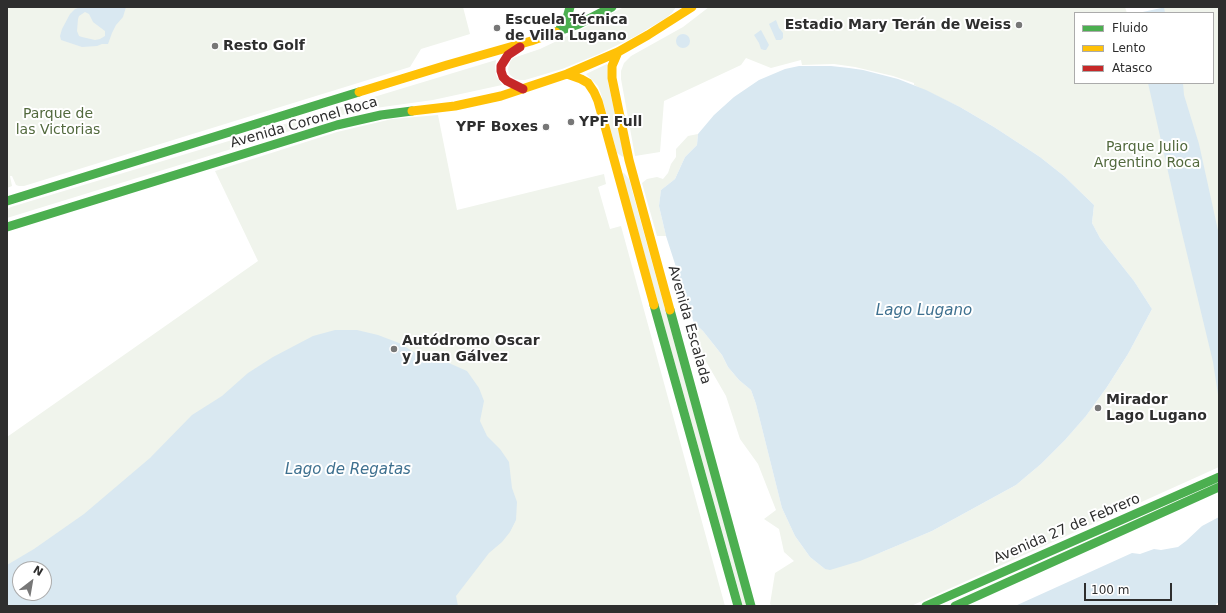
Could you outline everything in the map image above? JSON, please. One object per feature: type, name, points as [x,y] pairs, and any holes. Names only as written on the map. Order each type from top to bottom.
[{"type":"main road","points":[[558,32],[567,18],[570,7]]},
{"type":"main road","name":"Avenida Coronel Roca","points":[[7,201],[447,65],[531,41],[579,24],[612,7]]},
{"type":"main road","points":[[672,20],[679,7]]},
{"type":"main road","name":"Avenida Coronel Roca","points":[[7,226],[337,125],[381,115],[474,103],[523,89],[566,74],[618,52],[692,7]]},
{"type":"main road","points":[[523,89],[512,84],[503,77],[501,66],[508,54],[531,41]]},
{"type":"main road","name":"Avenida Escalada","points":[[618,52],[612,66],[612,78],[629,160],[752,606]]},
{"type":"main road","name":"Avenida Escalada","points":[[566,74],[588,84],[594,92],[616,164],[738,606]]},
{"type":"main road","points":[[616,164],[629,160]]},
{"type":"main road","name":"Avenida 27 de Febrero","points":[[926,606],[1219,477]]},
{"type":"main road","name":"Avenida 27 de Febrero","points":[[955,606],[1219,487]]},
{"type":"green space","name":"Parque de las Victorias","points":[[7,7],[463,7],[470,34],[421,49],[410,67],[24,186],[16,185],[12,176],[10,176],[12,186],[7,188]]},
{"type":"green space","points":[[624,7],[676,7],[666,18],[634,37],[599,54],[562,69],[525,80],[515,79],[509,74],[509,65],[513,58],[540,49]]},
{"type":"green space","name":"Parque Julio Argentino Roca","points":[[709,7],[1219,7],[1219,467],[911,606],[772,606],[770,604],[775,573],[794,561],[784,552],[779,529],[764,519],[776,510],[758,464],[740,439],[726,396],[704,358],[694,323],[703,331],[722,355],[728,367],[739,380],[751,390],[756,404],[782,508],[795,536],[810,557],[825,569],[882,552],[932,531],[1016,485],[1041,464],[1086,416],[1128,354],[1152,309],[1134,281],[1100,238],[1092,223],[1094,205],[1064,176],[1040,157],[994,127],[960,107],[914,85],[914,83],[893,76],[855,67],[834,64],[802,65],[801,60],[771,68],[746,58],[741,65],[664,101],[660,152],[635,156],[621,79],[621,71],[624,63],[631,56],[683,27]]},
{"type":"green space","points":[[496,60],[496,75],[502,85],[433,100],[368,109],[342,115],[7,218],[7,209],[11,207]]},
{"type":"green space","points":[[607,64],[608,82],[624,155],[623,157],[617,153],[598,86],[586,74]]},
{"type":"green space","name":"Autódromo Oscar y Juan Gálvez","points":[[438,115],[457,210],[604,174],[606,184],[598,187],[610,229],[621,226],[725,606],[7,606],[7,437],[258,261],[215,171],[337,132],[392,119]]},
{"type":"green space","points":[[698,134],[697,145],[685,157],[675,179],[661,190],[659,206],[666,236],[657,236],[642,183],[647,179],[657,177],[663,179],[668,173],[671,164],[676,157],[676,149],[688,136]]},
{"type":"green space","points":[[624,173],[629,179],[747,606],[743,606],[622,174]]},
{"type":"water","points":[[81,7],[126,7],[123,17],[116,25],[108,44],[82,47],[61,40],[60,36],[70,14],[75,9]],"holes":[[[85,12],[89,14],[93,22],[105,31],[105,36],[100,39],[95,40],[79,36],[77,31],[79,16]]]},
{"type":"water","points":[[1164,7],[1165,12],[1135,12]]},
{"type":"water","points":[[776,20],[783,33],[783,38],[781,40],[776,40],[769,24]]},
{"type":"water","points":[[761,30],[769,45],[766,50],[761,49],[754,35]]},
{"type":"water","points":[[683,34],[688,36],[690,41],[688,46],[683,48],[678,46],[676,41],[678,36]]},
{"type":"water","name":"Lago Lugano","points":[[799,66],[831,66],[849,68],[898,79],[926,90],[960,107],[1040,157],[1064,176],[1094,205],[1092,223],[1100,238],[1134,281],[1152,309],[1128,354],[1086,416],[1041,464],[1016,485],[932,531],[860,561],[830,570],[825,569],[810,557],[795,536],[782,508],[756,404],[751,390],[739,380],[728,367],[722,355],[703,331],[694,323],[666,236],[659,206],[661,190],[675,179],[685,157],[697,145],[698,134],[714,115],[734,97],[759,80],[785,69]]},
{"type":"water","points":[[1148,84],[1183,84],[1184,95],[1199,144],[1219,235],[1219,401],[1213,362]]},
{"type":"water","name":"Lago de Regatas","points":[[335,330],[357,330],[378,335],[399,343],[417,354],[442,360],[467,371],[479,388],[484,401],[480,421],[487,436],[500,449],[509,462],[512,488],[517,502],[516,520],[510,532],[502,542],[489,553],[456,596],[458,606],[7,606],[7,565],[12,562],[12,601],[52,601],[52,561],[14,561],[34,549],[84,514],[150,458],[192,415],[222,396],[248,373],[273,357],[313,336]]},
{"type":"water","points":[[1219,517],[1219,603],[1215,606],[1015,606],[1132,553],[1140,554],[1154,549],[1161,550],[1178,547],[1202,526]]},
{"type":"pier","points":[[1125,7],[1166,7],[1143,12],[1127,12]]},
{"type":"traffic: fast","points":[[558,32],[567,18],[570,7]]},
{"type":"traffic: fast","points":[[556,32],[579,24],[612,7]]},
{"type":"traffic: fast","points":[[7,201],[359,92]]},
{"type":"traffic: fast","points":[[7,227],[337,125],[381,115],[412,111]]},
{"type":"traffic: fast","points":[[654,305],[738,606]]},
{"type":"traffic: fast","points":[[670,310],[751,606]]},
{"type":"traffic: fast","points":[[926,606],[1219,477]]},
{"type":"traffic: fast","points":[[955,606],[1219,487]]},
{"type":"traffic: slow","points":[[412,111],[455,106],[501,96],[567,74],[618,52],[692,7]]},
{"type":"traffic: slow","points":[[359,92],[531,41],[556,32]]},
{"type":"traffic: slow","points":[[618,52],[612,66],[612,78],[629,160],[670,310]]},
{"type":"traffic: slow","points":[[567,74],[588,83],[598,101],[654,305]]},
{"type":"traffic: jam","points":[[520,47],[508,55],[501,66],[501,71],[503,77],[507,81],[523,89]]},
{"type":"place","name":"Estadio Mary Terán de Weiss","points":[[1019,25]]},
{"type":"place","name":"Escuela Técnica de Villa Lugano","points":[[497,28]]},
{"type":"place","name":"Resto Golf","points":[[215,46]]},
{"type":"place","name":"YPF Full","points":[[571,122]]},
{"type":"place","name":"YPF Boxes","points":[[546,127]]},
{"type":"place","name":"Autódromo Oscar y Juan Gálvez","points":[[394,349]]},
{"type":"place","name":"Mirador Lago Lugano","points":[[1098,408]]}]
